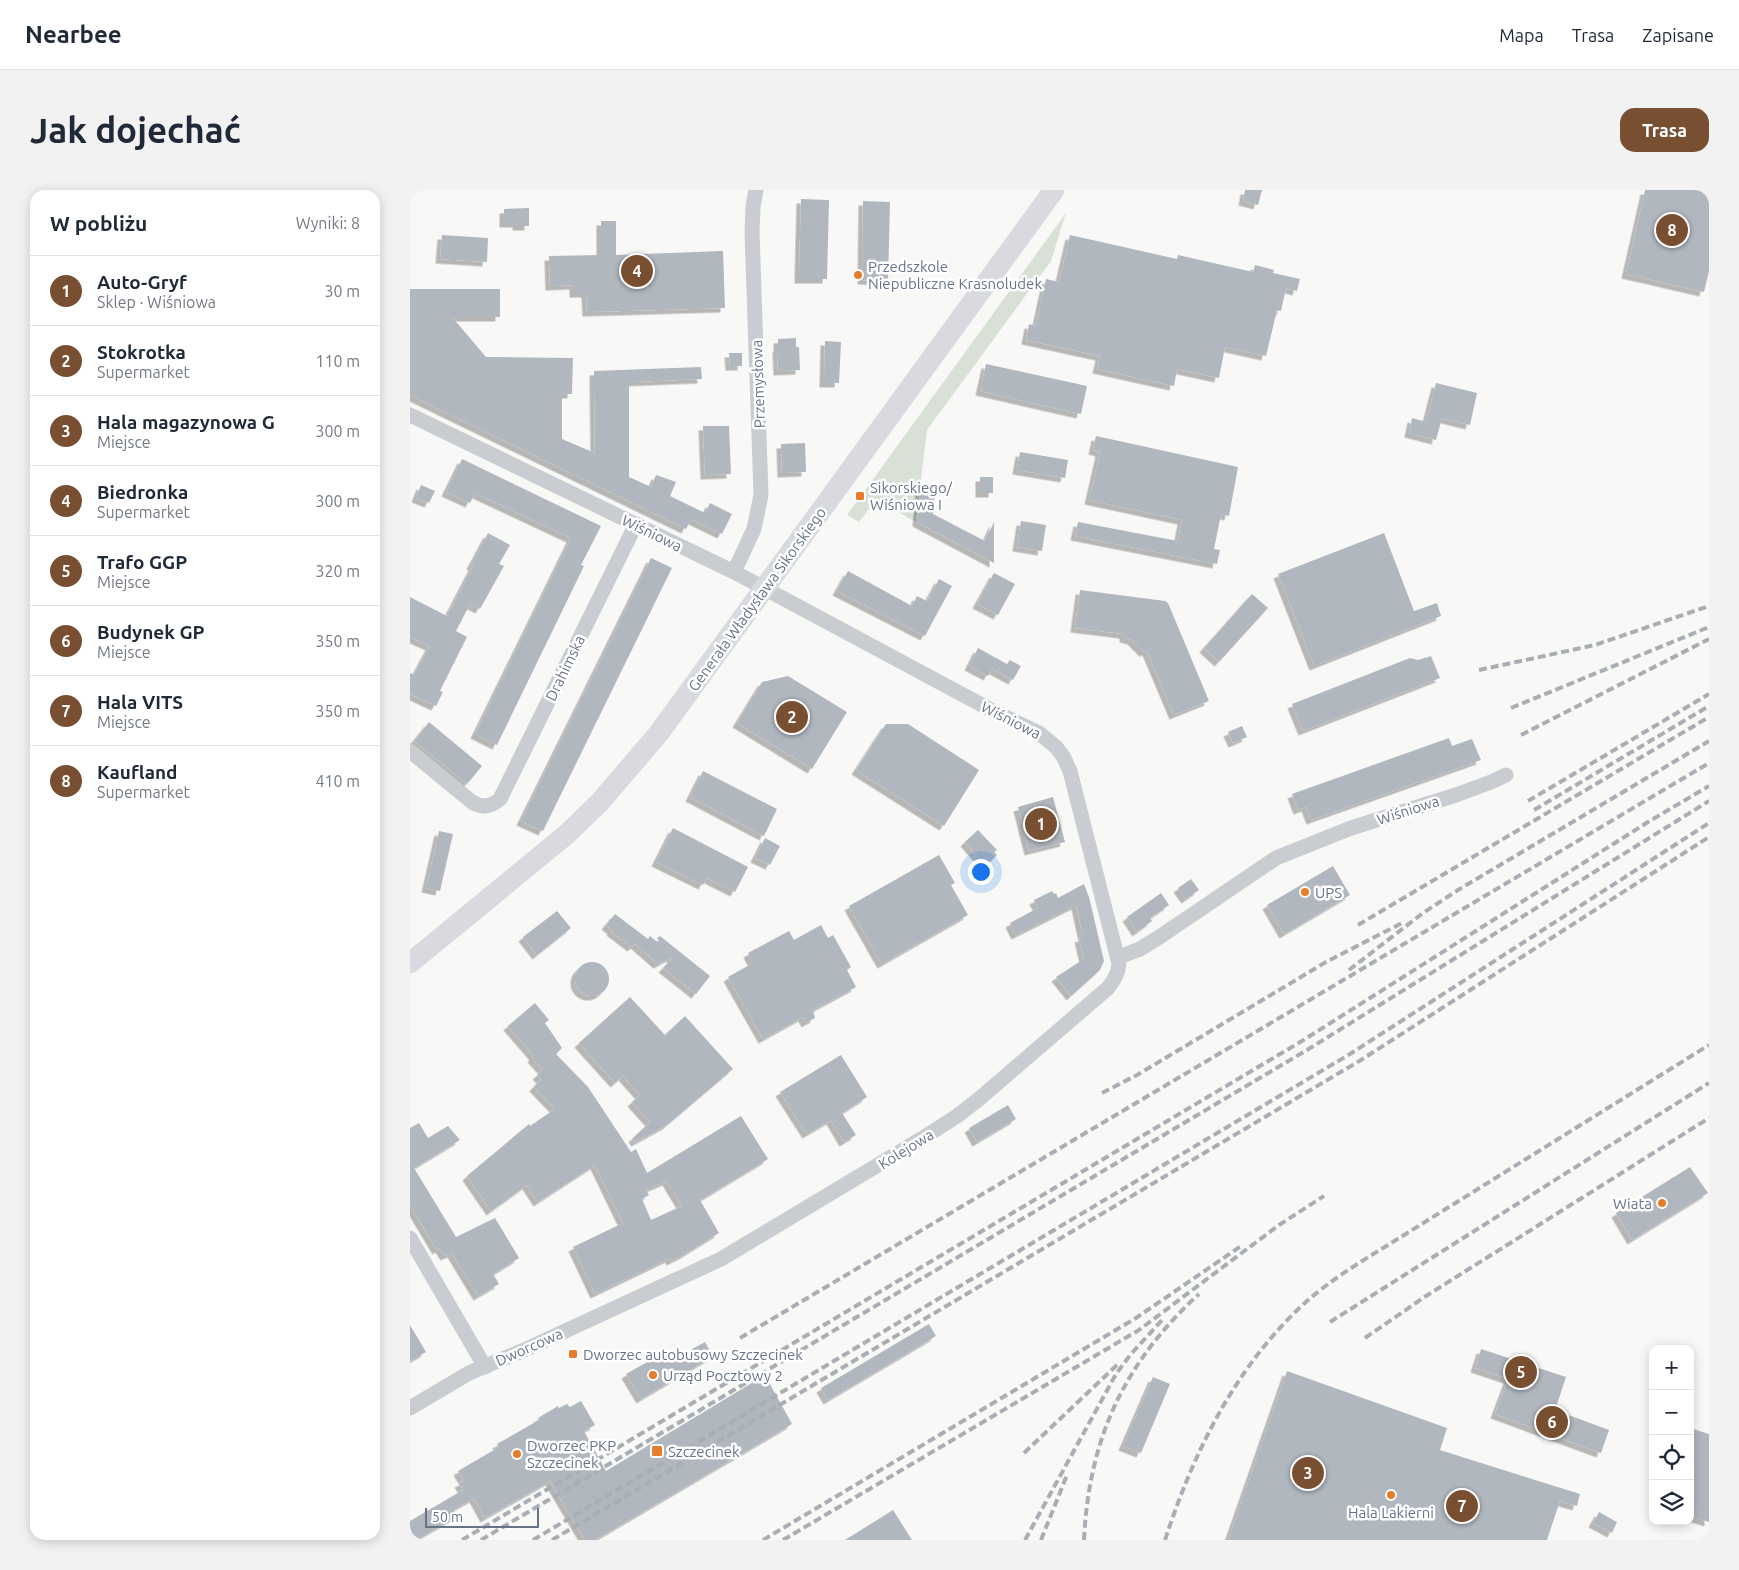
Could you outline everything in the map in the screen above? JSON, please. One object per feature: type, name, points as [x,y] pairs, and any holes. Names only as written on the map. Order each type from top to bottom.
[{"type":"street","name":"Przemysłowa","points":[[734,572],[754,529],[761,495],[752,232],[756,190]]},
{"type":"street","name":"Generała Władysława Sikorskiego","points":[[410,963],[568,834],[600,802],[659,734],[1054,190]]},
{"type":"street","name":"Wiśniowa","points":[[410,415],[734,572],[993,711],[1039,733],[1056,747],[1063,756],[1070,771],[1119,958],[1140,949],[1158,938],[1276,858],[1351,828],[1465,792],[1506,775]]},
{"type":"street","name":"Drahimska","points":[[410,751],[477,805],[488,806],[497,802],[503,796],[636,524]]},
{"type":"street","name":"Kolejowa","points":[[650,1292],[700,1270],[742,1248],[957,1116],[1108,988],[1118,972],[1119,958]]},
{"type":"street","points":[[410,1238],[485,1366]]},
{"type":"street","name":"Dworcowa","points":[[410,1408],[468,1373],[650,1292]]},
{"type":"shaded area","points":[[1066,213],[1051,261],[927,430],[916,522],[876,500],[859,522],[847,515]]},
{"type":"building","points":[[1245,190],[1262,190],[1258,205],[1243,201]]},
{"type":"building","points":[[1645,190],[1709,190],[1709,271],[1704,292],[1626,274]]},
{"type":"building","points":[[801,199],[829,200],[827,279],[799,279]]},
{"type":"building","points":[[863,201],[890,202],[888,281],[862,280]]},
{"type":"building","points":[[529,208],[529,226],[517,226],[517,223],[504,223],[504,209]]},
{"type":"building","points":[[601,221],[616,221],[616,255],[723,251],[725,308],[587,312],[586,293],[574,293],[574,285],[550,286],[549,256],[601,255]]},
{"type":"building","points":[[442,235],[488,238],[487,262],[440,259]]},
{"type":"building","points":[[1070,235],[1177,259],[1178,255],[1253,272],[1255,265],[1274,270],[1273,273],[1300,279],[1297,291],[1286,288],[1281,311],[1277,310],[1266,356],[1225,347],[1219,378],[1177,369],[1174,386],[1097,369],[1100,356],[1026,340],[1029,324],[1036,326],[1046,279],[1059,282]]},
{"type":"building","points":[[410,289],[500,289],[500,317],[452,317],[486,357],[573,358],[572,394],[562,394],[562,439],[595,453],[594,371],[701,367],[702,379],[629,382],[629,477],[651,487],[656,475],[676,482],[670,496],[705,513],[710,503],[732,514],[722,534],[691,519],[686,529],[410,395]]},
{"type":"building","points":[[796,338],[796,347],[799,347],[800,370],[778,371],[778,339]]},
{"type":"building","points":[[825,341],[841,342],[839,383],[824,383]]},
{"type":"building","points":[[729,353],[742,353],[742,366],[730,366]]},
{"type":"building","points":[[986,364],[1087,386],[1081,414],[980,391]]},
{"type":"building","points":[[1436,383],[1477,393],[1470,425],[1442,418],[1436,440],[1409,433],[1412,418],[1426,422]]},
{"type":"building","points":[[703,426],[729,426],[731,474],[705,475]]},
{"type":"building","points":[[1096,436],[1238,467],[1229,516],[1221,514],[1214,549],[1220,550],[1217,564],[1075,536],[1078,522],[1178,541],[1182,520],[1089,500],[1100,452],[1093,450]]},
{"type":"building","points":[[805,443],[806,472],[782,473],[781,444]]},
{"type":"building","points":[[1020,452],[1068,460],[1065,478],[1017,470]]},
{"type":"building","points":[[462,459],[601,526],[581,565],[584,566],[497,745],[475,734],[571,538],[475,493],[470,503],[446,492]]},
{"type":"building","points":[[980,477],[993,477],[993,493],[980,493]]},
{"type":"building","points":[[421,485],[435,491],[429,503],[416,498]]},
{"type":"building","points":[[920,488],[935,490],[933,514],[985,541],[994,522],[994,563],[917,522]]},
{"type":"building","points":[[1021,521],[1046,525],[1042,551],[1017,547]]},
{"type":"building","points":[[488,533],[510,545],[499,564],[504,566],[480,609],[470,604],[456,631],[467,637],[440,691],[443,692],[436,706],[410,694],[410,673],[414,675],[430,646],[410,637],[410,597],[447,616]]},
{"type":"building","points":[[1384,533],[1414,611],[1437,603],[1441,616],[1314,666],[1278,574]]},
{"type":"building","points":[[651,558],[672,568],[543,831],[521,821]]},
{"type":"building","points":[[848,571],[912,606],[917,596],[927,601],[939,579],[952,586],[925,636],[837,591]]},
{"type":"building","points":[[994,573],[1015,584],[998,615],[977,604]]},
{"type":"building","points":[[1080,590],[1165,601],[1168,603],[1209,701],[1174,715],[1147,651],[1144,652],[1132,640],[1124,638],[1124,634],[1075,628]]},
{"type":"building","points":[[1252,594],[1268,608],[1219,662],[1204,648]]},
{"type":"building","points":[[978,648],[1007,664],[1010,660],[1021,666],[1013,680],[992,669],[988,676],[969,666]]},
{"type":"building","points":[[1431,656],[1440,678],[1303,731],[1292,704],[1410,658],[1418,660]]},
{"type":"building","points":[[788,676],[847,712],[812,769],[737,723],[762,682]]},
{"type":"building","points":[[429,722],[482,766],[467,784],[414,741]]},
{"type":"building","points":[[886,724],[908,724],[979,770],[944,826],[856,770]]},
{"type":"building","points":[[1242,726],[1247,737],[1233,743],[1228,732]]},
{"type":"building","points":[[1449,738],[1452,746],[1472,739],[1481,760],[1311,820],[1306,807],[1298,810],[1292,794]]},
{"type":"building","points":[[703,771],[777,809],[764,836],[690,797]]},
{"type":"building","points":[[1053,797],[1065,842],[1029,851],[1018,807]]},
{"type":"building","points":[[673,828],[748,867],[735,892],[707,878],[703,885],[656,862]]},
{"type":"building","points":[[978,830],[997,850],[994,852],[997,855],[986,866],[965,842]]},
{"type":"building","points":[[439,831],[453,834],[440,891],[426,888]]},
{"type":"building","points":[[765,838],[780,846],[770,865],[755,858]]},
{"type":"building","points":[[939,855],[955,883],[951,885],[968,915],[882,964],[849,906]]},
{"type":"building","points":[[1333,866],[1350,895],[1284,934],[1267,905]]},
{"type":"building","points":[[1191,879],[1199,890],[1186,899],[1178,888]]},
{"type":"building","points":[[1084,884],[1089,897],[1104,961],[1100,970],[1071,996],[1056,977],[1084,959],[1079,938],[1083,937],[1076,905],[1016,935],[1010,923],[1038,908],[1034,900],[1052,891],[1054,894],[1056,893],[1058,898]]},
{"type":"building","points":[[1161,893],[1169,905],[1150,918],[1152,921],[1137,932],[1127,917]]},
{"type":"building","points":[[557,911],[571,928],[537,955],[523,937]]},
{"type":"building","points":[[615,914],[648,939],[650,936],[657,942],[659,940],[657,938],[660,936],[710,976],[696,994],[663,968],[672,959],[671,957],[658,964],[635,944],[632,947],[611,931],[606,925]]},
{"type":"building","points":[[821,925],[828,938],[833,935],[851,967],[847,970],[856,987],[813,1010],[815,1018],[806,1023],[803,1017],[763,1039],[728,977],[753,963],[748,953],[789,931],[794,940]]},
{"type":"building","points":[[592,962],[599,963],[604,967],[608,972],[608,986],[604,991],[599,995],[592,996],[585,995],[580,991],[576,986],[575,979],[576,972],[580,967],[585,963]]},
{"type":"building","points":[[630,997],[665,1035],[685,1016],[733,1069],[667,1125],[636,1142],[633,1138],[650,1122],[632,1102],[640,1095],[623,1076],[615,1083],[579,1043]]},
{"type":"building","points":[[535,1003],[549,1020],[545,1023],[562,1048],[556,1054],[588,1087],[631,1152],[636,1149],[647,1173],[741,1116],[768,1159],[700,1200],[719,1233],[671,1261],[670,1258],[595,1294],[573,1247],[623,1223],[595,1165],[538,1202],[527,1185],[491,1211],[467,1176],[529,1124],[530,1126],[555,1109],[534,1087],[541,1079],[537,1075],[543,1070],[532,1058],[534,1056],[508,1026]],"holes":[[[667,1181],[682,1206],[651,1220],[642,1199],[649,1195],[646,1190]]]},
{"type":"building","points":[[841,1055],[867,1097],[842,1113],[856,1135],[844,1142],[831,1120],[807,1134],[780,1092]]},
{"type":"building","points":[[1008,1105],[1016,1119],[977,1142],[969,1128]]},
{"type":"building","points":[[419,1123],[428,1138],[448,1126],[460,1140],[414,1168],[456,1237],[495,1218],[519,1258],[493,1274],[499,1284],[478,1296],[452,1253],[445,1256],[440,1248],[437,1250],[410,1205],[410,1128]]},
{"type":"building","name":"Wiata","points":[[1690,1167],[1708,1193],[1632,1240],[1616,1213]]},
{"type":"building","points":[[929,1324],[936,1336],[828,1400],[821,1388]]},
{"type":"building","points":[[410,1325],[426,1352],[410,1361]]},
{"type":"building","name":"Urząd Pocztowy 2","points":[[705,1342],[713,1356],[641,1399],[626,1374],[665,1352],[669,1360]]},
{"type":"building","points":[[1481,1349],[1566,1377],[1555,1410],[1609,1430],[1601,1453],[1495,1414],[1508,1379],[1475,1368]]},
{"type":"building","points":[[1287,1371],[1447,1428],[1440,1450],[1580,1494],[1577,1506],[1560,1501],[1547,1540],[1228,1540]]},
{"type":"building","points":[[765,1375],[792,1424],[595,1540],[585,1540],[550,1481],[485,1518],[474,1498],[453,1510],[457,1516],[416,1540],[410,1540],[410,1521],[463,1490],[459,1483],[464,1481],[458,1471],[499,1447],[497,1444],[539,1420],[538,1418],[558,1406],[559,1408],[567,1404],[570,1407],[581,1401],[595,1425],[584,1431],[606,1471]]},
{"type":"building","points":[[1153,1377],[1170,1384],[1141,1453],[1123,1446]]},
{"type":"building","points":[[1694,1429],[1709,1434],[1709,1522],[1694,1517]]},
{"type":"building","points":[[893,1510],[912,1540],[845,1540]]},
{"type":"building","points":[[1599,1512],[1617,1522],[1612,1533],[1593,1523]]},
{"type":"railway","points":[[1479,670],[1595,645],[1709,606]]},
{"type":"railway","points":[[1511,708],[1709,627]]},
{"type":"railway","points":[[1521,735],[1709,639]]},
{"type":"railway","points":[[1528,801],[1709,694]]},
{"type":"railway","points":[[1534,810],[1709,706]]},
{"type":"railway","points":[[1358,925],[1709,717]]},
{"type":"railway","points":[[1349,970],[1423,913],[1458,890],[1709,741]]},
{"type":"railway","points":[[740,1338],[1709,763]]},
{"type":"railway","points":[[462,1540],[1302,1041],[1648,822],[1709,786]]},
{"type":"railway","points":[[481,1540],[1307,1050],[1709,801]]},
{"type":"railway","points":[[533,1540],[1350,1054],[1709,823]]},
{"type":"railway","points":[[552,1540],[1361,1060],[1709,837]]},
{"type":"railway","points":[[1102,1093],[1137,1075],[1326,962],[1402,923]]},
{"type":"railway","points":[[1165,1540],[1189,1474],[1220,1411],[1259,1353],[1307,1301],[1356,1265],[1709,1045]]},
{"type":"railway","points":[[1330,1322],[1709,1083]]},
{"type":"railway","points":[[1365,1338],[1426,1296],[1709,1118]]},
{"type":"railway","points":[[783,1540],[1139,1330],[1279,1225],[1324,1196]]},
{"type":"railway","points":[[763,1540],[1136,1318],[1241,1246]]},
{"type":"railway","points":[[1084,1540],[1087,1503],[1094,1468],[1103,1436],[1115,1405],[1131,1375],[1150,1347],[1199,1294]]},
{"type":"railway","points":[[1025,1540],[1116,1374],[1131,1354],[1164,1318]]},
{"type":"railway","points":[[1024,1453],[1117,1365]]},
{"type":"railway","points":[[1041,1540],[1067,1475]]},
{"type":"place","name":"Kaufland","points":[[1672,230]]},
{"type":"place","name":"Biedronka","points":[[637,271]]},
{"type":"place","name":"Przedszkole Niepubliczne Krasnoludek","points":[[858,275]]},
{"type":"place","name":"Sikorskiego/ Wiśniowa I","points":[[860,496]]},
{"type":"place","name":"Stokrotka","points":[[792,717]]},
{"type":"place","name":"Auto-Gryf","points":[[1041,824]]},
{"type":"place","name":"UPS","points":[[1305,892]]},
{"type":"place","name":"Wiata","points":[[1662,1203]]},
{"type":"place","name":"Dworzec autobusowy Szczecinek","points":[[573,1354]]},
{"type":"place","name":"Trafo GGP","points":[[1521,1372]]},
{"type":"place","name":"Urząd Pocztowy 2","points":[[653,1375]]},
{"type":"place","name":"Budynek GP","points":[[1552,1422]]},
{"type":"place","name":"Szczecinek","points":[[657,1451]]},
{"type":"place","name":"Dworzec PKP Szczecinek","points":[[517,1454]]},
{"type":"place","name":"Hala magazynowa G","points":[[1308,1473]]},
{"type":"place","name":"Hala Lakierni","points":[[1391,1495]]},
{"type":"place","name":"Hala VITS","points":[[1462,1506]]}]
